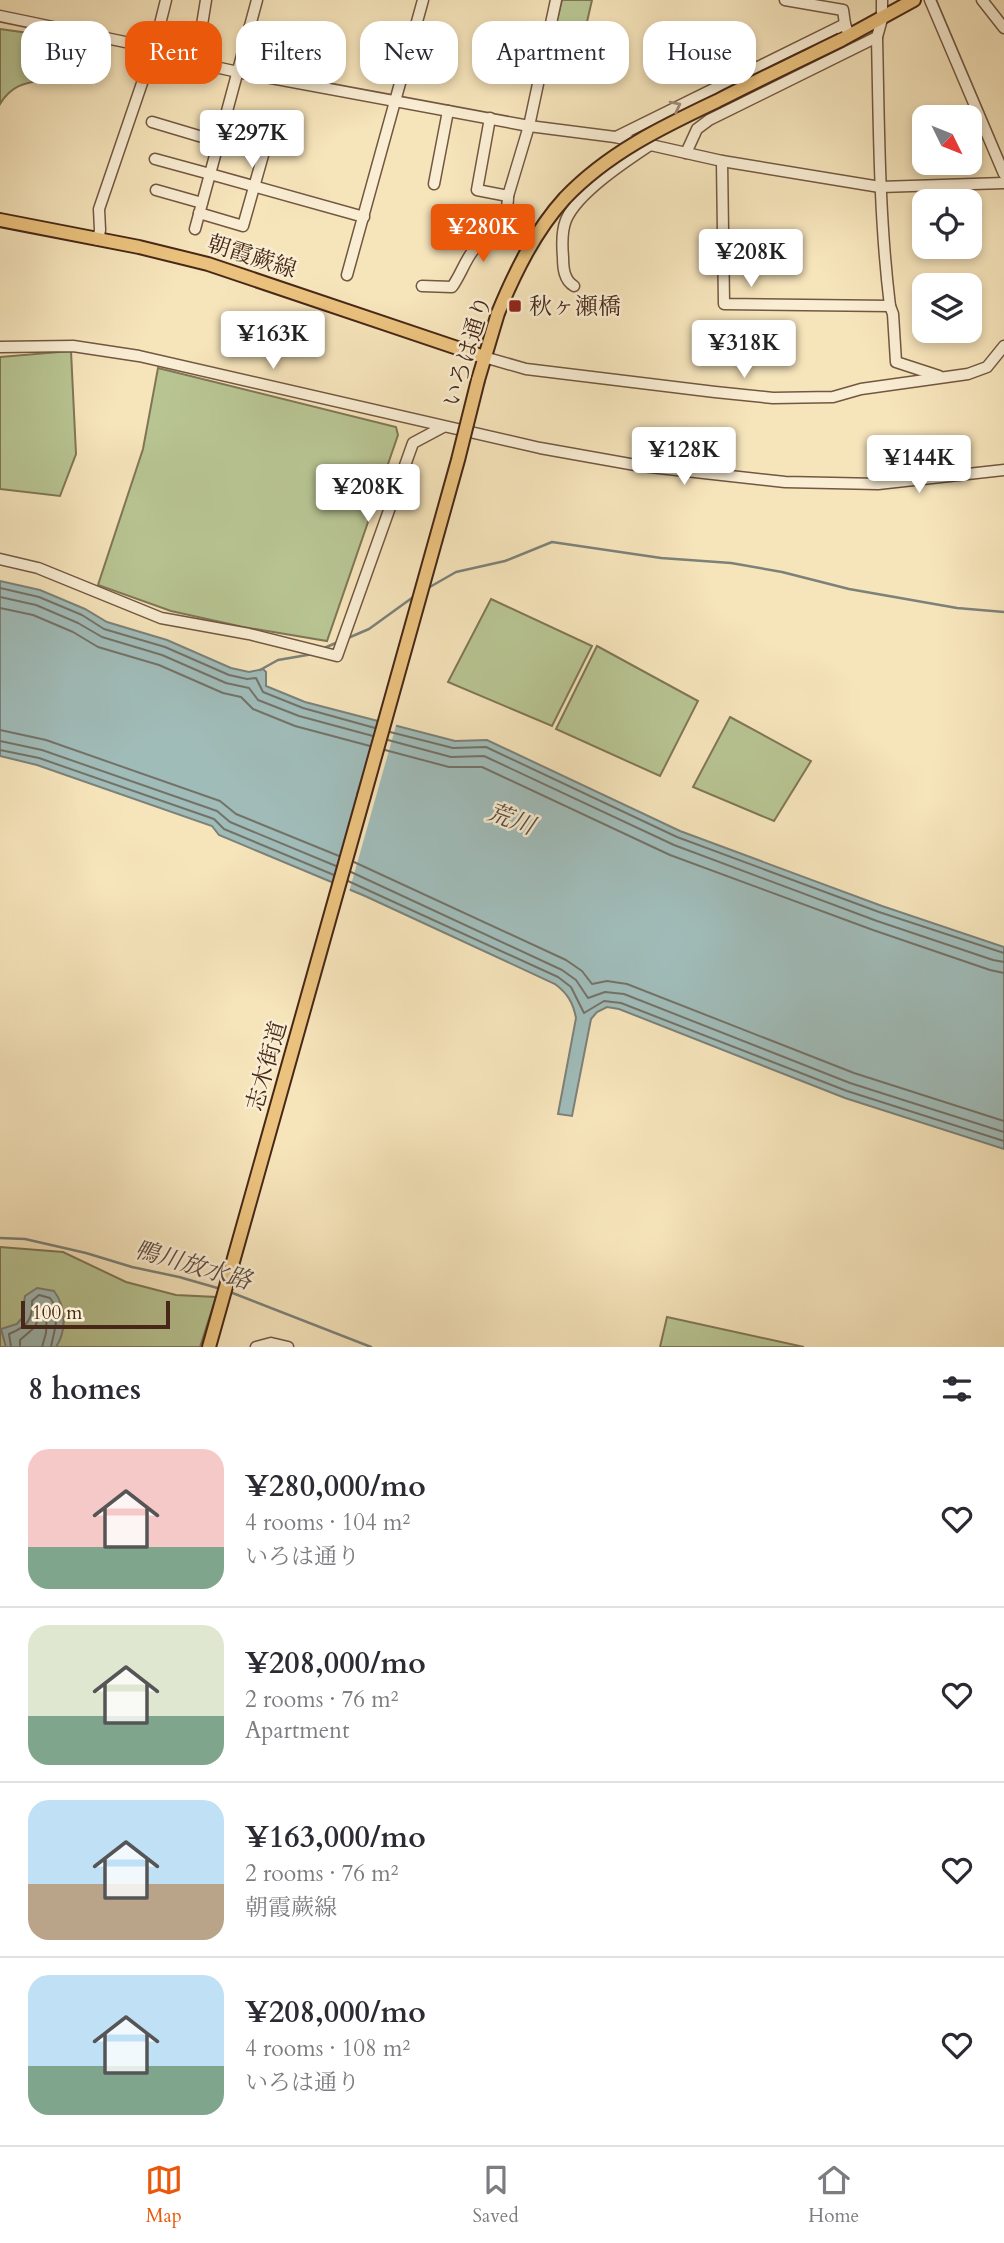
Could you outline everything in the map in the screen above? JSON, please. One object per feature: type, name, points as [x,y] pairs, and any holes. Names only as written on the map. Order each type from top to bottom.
[{"type":"main road","name":"いろは通り","points":[[364,796],[484,357],[498,313],[518,267],[540,231],[564,200],[597,169],[626,148],[845,33],[882,19],[914,0]]},
{"type":"main road","name":"朝霞蕨線","points":[[0,220],[181,257],[232,271],[484,357]]},
{"type":"main road","name":"志木街道","points":[[209,1347],[364,796]]},
{"type":"street","points":[[161,21],[166,0]]},
{"type":"street","points":[[203,21],[206,0]]},
{"type":"street","points":[[251,21],[257,0]]},
{"type":"street","points":[[347,275],[423,0]]},
{"type":"street","points":[[422,286],[452,287],[472,253],[503,217],[508,207],[508,196],[529,126],[556,0]]},
{"type":"street","points":[[615,137],[845,33],[843,10],[785,0]]},
{"type":"street","points":[[882,0],[882,19],[877,37],[880,187],[883,251],[893,313],[897,362],[943,377]]},
{"type":"street","points":[[930,0],[1004,174]]},
{"type":"street","points":[[982,0],[1004,28]]},
{"type":"street","points":[[0,16],[125,42]]},
{"type":"street","points":[[686,153],[697,129],[709,120],[877,37]]},
{"type":"street","points":[[195,229],[236,79]]},
{"type":"street","points":[[97,240],[100,230],[99,209],[142,84]]},
{"type":"street","points":[[301,84],[529,126],[615,137],[722,161],[880,187],[1004,183]]},
{"type":"street","points":[[434,184],[448,111]]},
{"type":"street","points":[[490,118],[477,190],[508,196]]},
{"type":"street","points":[[152,122],[219,142]]},
{"type":"street","points":[[156,190],[243,226],[271,127]]},
{"type":"street","points":[[574,286],[568,282],[565,273],[565,221],[589,192],[650,145]]},
{"type":"street","points":[[155,159],[364,217]]},
{"type":"street","points":[[722,161],[724,304],[890,306]]},
{"type":"street","points":[[0,346],[73,346],[139,356],[540,448],[641,466],[785,482],[878,484],[1004,470]]},
{"type":"street","points":[[484,357],[536,370],[773,398],[833,397],[861,389],[968,374],[987,367],[1004,346]]},
{"type":"street","points":[[0,559],[38,568],[161,618],[249,634],[337,656],[413,443],[443,426]]},
{"type":"street","points":[[256,1347],[271,1343],[288,1347]]},
{"type":"green space","points":[[562,0],[592,0],[587,21],[557,21]]},
{"type":"green space","points":[[0,29],[21,32],[21,84],[24,84],[9,93],[0,104]]},
{"type":"green space","points":[[71,351],[76,454],[60,496],[0,489],[0,357]]},
{"type":"green space","points":[[158,368],[396,427],[398,435],[327,641],[243,627],[171,611],[98,585],[143,449]]},
{"type":"green space","points":[[491,599],[592,646],[552,726],[448,682]]},
{"type":"green space","points":[[597,646],[698,701],[660,776],[556,729]]},
{"type":"green space","points":[[730,717],[811,761],[774,821],[693,787]]},
{"type":"green space","points":[[0,1247],[63,1252],[126,1282],[176,1295],[216,1297],[200,1347],[0,1347]]},
{"type":"green space","points":[[667,1317],[804,1347],[660,1347]]},
{"type":"water","name":"荒川","points":[[0,581],[40,590],[85,609],[107,622],[167,640],[231,668],[249,672],[263,669],[266,672],[266,686],[305,702],[455,741],[487,740],[680,831],[882,906],[1004,947],[1004,1149],[845,1098],[619,1009],[607,1007],[591,1019],[572,1116],[558,1114],[576,1018],[569,998],[555,984],[365,896],[219,835],[212,826],[37,765],[0,756]]},
{"type":"water","points":[[37,1288],[54,1291],[58,1297],[64,1319],[60,1340],[56,1347],[6,1347],[1,1329],[17,1324],[22,1318],[25,1296]]},
{"type":"pier","points":[[379,718],[397,722],[349,892],[332,885]]},
{"type":"waterway","points":[[936,0],[1004,161]]},
{"type":"waterway","points":[[428,588],[456,572],[505,561],[552,542],[661,558],[731,563],[782,572],[849,589],[957,608],[1004,612]]},
{"type":"waterway","points":[[348,638],[369,629],[416,595]]},
{"type":"waterway","points":[[322,649],[338,642]]},
{"type":"waterway","points":[[260,670],[278,660],[313,654]]},
{"type":"waterway","name":"鴨川放水路","points":[[0,1238],[25,1239],[86,1253],[221,1289]]},
{"type":"waterway","name":"鴨川放水路","points":[[230,1292],[371,1347]]},
{"type":"place","name":"秋ヶ瀬橋","points":[[515,306]]}]
